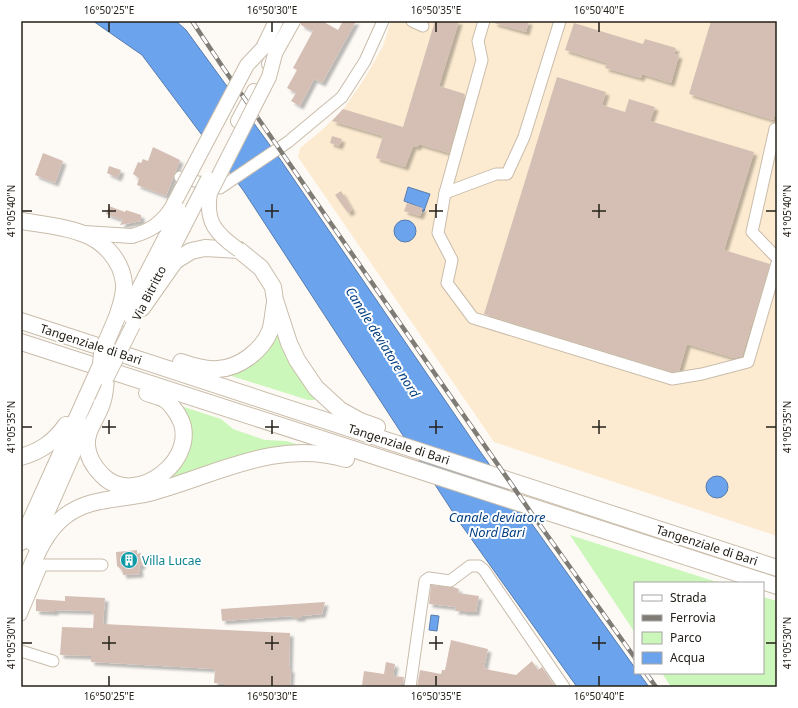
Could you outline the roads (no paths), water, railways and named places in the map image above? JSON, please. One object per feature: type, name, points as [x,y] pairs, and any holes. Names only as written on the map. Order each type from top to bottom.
[{"type":"highway","points":[[21,220],[81,233],[99,242],[111,252],[120,266],[124,284],[124,320],[102,352],[105,373],[102,403],[89,433],[86,444],[94,467],[105,478],[118,486],[132,486],[148,482],[165,473],[177,458],[182,438],[181,420],[164,399],[130,387],[105,373]]},
{"type":"highway","points":[[142,308],[175,261],[191,251],[205,248],[239,250],[261,268],[273,286],[275,300],[289,343],[297,360],[316,388],[340,410],[398,439]]},
{"type":"highway","points":[[138,359],[165,357],[201,368],[218,369],[232,366],[253,354],[263,343],[270,331],[275,300]]},
{"type":"highway","points":[[21,310],[69,326],[90,344]]},
{"type":"highway","name":"Tangenziale di Bari","points":[[21,321],[90,344],[398,439],[449,450],[481,471],[777,568]]},
{"type":"highway","name":"Tangenziale di Bari","points":[[21,342],[105,373],[406,467],[777,586]]},
{"type":"highway","points":[[21,348],[40,348]]},
{"type":"highway","points":[[21,542],[91,398],[105,373]]},
{"type":"highway","points":[[21,457],[35,453],[54,441],[66,426],[79,394],[105,373]]},
{"type":"highway","points":[[21,572],[91,398]]},
{"type":"highway","points":[[21,591],[42,541],[53,526],[66,515],[94,502],[150,493],[227,467],[259,458],[280,455],[326,453],[369,466],[406,467]]},
{"type":"main road","name":"Via Bitritto","points":[[269,51],[276,21]]},
{"type":"main road","name":"Via Bitritto","points":[[124,320],[174,233],[269,51],[293,21]]},
{"type":"main road","points":[[81,233],[132,236],[147,231],[163,220],[171,209],[247,65],[269,51]]},
{"type":"main road","points":[[239,250],[223,239],[214,229],[208,206],[210,193],[269,77],[269,51]]},
{"type":"main road","name":"Via Bitritto","points":[[124,320],[142,308],[174,233]]},
{"type":"street","points":[[180,177],[220,188],[288,142],[342,97],[366,61],[383,21]]},
{"type":"street","points":[[412,21],[423,26]]},
{"type":"street","points":[[484,21],[478,41],[482,60],[445,193],[438,233],[452,260],[447,283],[473,318],[672,379],[702,374],[748,362],[777,263]]},
{"type":"street","points":[[445,193],[496,174],[507,174],[524,137],[560,21]]},
{"type":"street","points":[[775,128],[752,232],[777,258]]},
{"type":"street","points":[[21,615],[42,565],[102,565]]},
{"type":"street","points":[[410,687],[425,581],[429,578],[450,581],[470,566],[479,566],[484,570],[564,687]]},
{"type":"street","points":[[21,651],[53,661]]},
{"type":"water","name":"Canale deviatore Nord Bari","points":[[93,21],[176,21],[186,30],[280,159],[477,447],[634,667],[634,674],[640,674],[649,687],[577,687],[460,523],[243,190],[142,55]]},
{"type":"water","points":[[408,187],[430,194],[424,211],[422,211],[422,208],[404,201]]},
{"type":"water","points":[[405,220],[413,223],[416,231],[413,239],[405,242],[397,239],[394,231],[397,223]]},
{"type":"water","points":[[713,476],[721,476],[728,483],[728,491],[721,498],[713,498],[706,491],[706,483]]},
{"type":"water","points":[[431,615],[439,616],[437,631],[429,630]]},
{"type":"railway","points":[[192,21],[532,514],[634,657]]},
{"type":"railway","points":[[647,674],[656,687]]},
{"type":"place","name":"Villa Lucae","points":[[129,560]]},
{"type":"water label","name":"Canale deviatore nord","points":[[383,342]]}]
